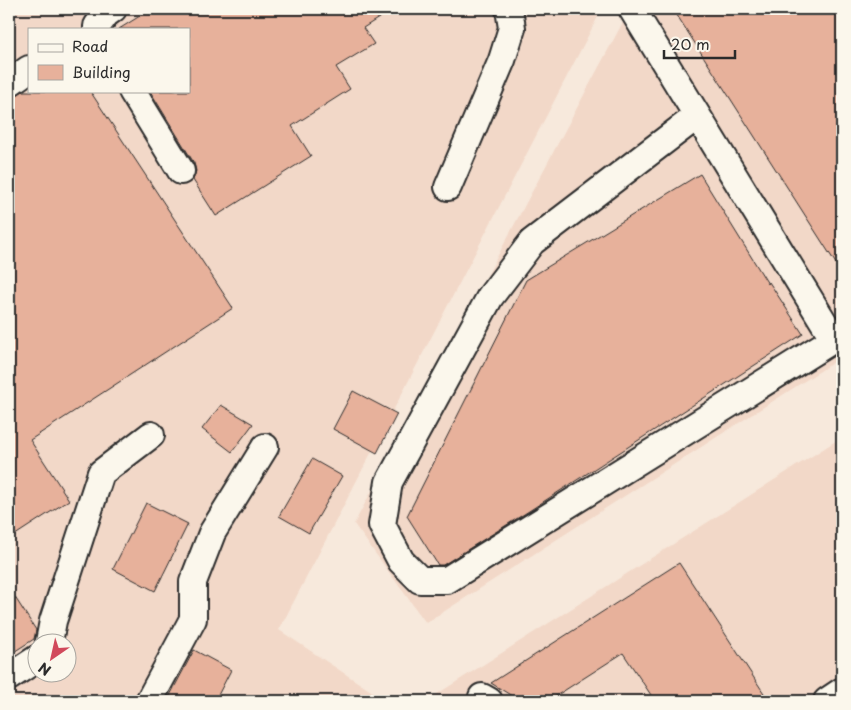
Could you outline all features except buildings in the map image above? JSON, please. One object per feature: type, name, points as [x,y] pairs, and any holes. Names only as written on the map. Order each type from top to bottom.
[{"type":"street","points":[[97,28],[106,14],[113,9]]},
{"type":"street","points":[[448,187],[502,60],[512,28],[509,9]]},
{"type":"street","points":[[637,11],[697,116],[838,336],[447,580],[420,580],[401,561],[382,525],[389,482],[490,297],[532,242],[697,116]]},
{"type":"street","points":[[9,82],[28,70]]},
{"type":"street","points":[[133,92],[181,171]]},
{"type":"street","points":[[51,632],[101,473],[151,435]]},
{"type":"street","points":[[149,701],[193,619],[193,582],[212,533],[265,447]]},
{"type":"street","points":[[9,677],[28,665]]},
{"type":"street","points":[[827,701],[842,691]]},
{"type":"shaded area","points":[[9,9],[602,9],[279,630],[386,701],[9,701]]},
{"type":"shaded area","points":[[630,9],[842,9],[842,357],[426,623],[354,524]]},
{"type":"shaded area","points":[[842,437],[842,694],[834,701],[426,701]]}]
